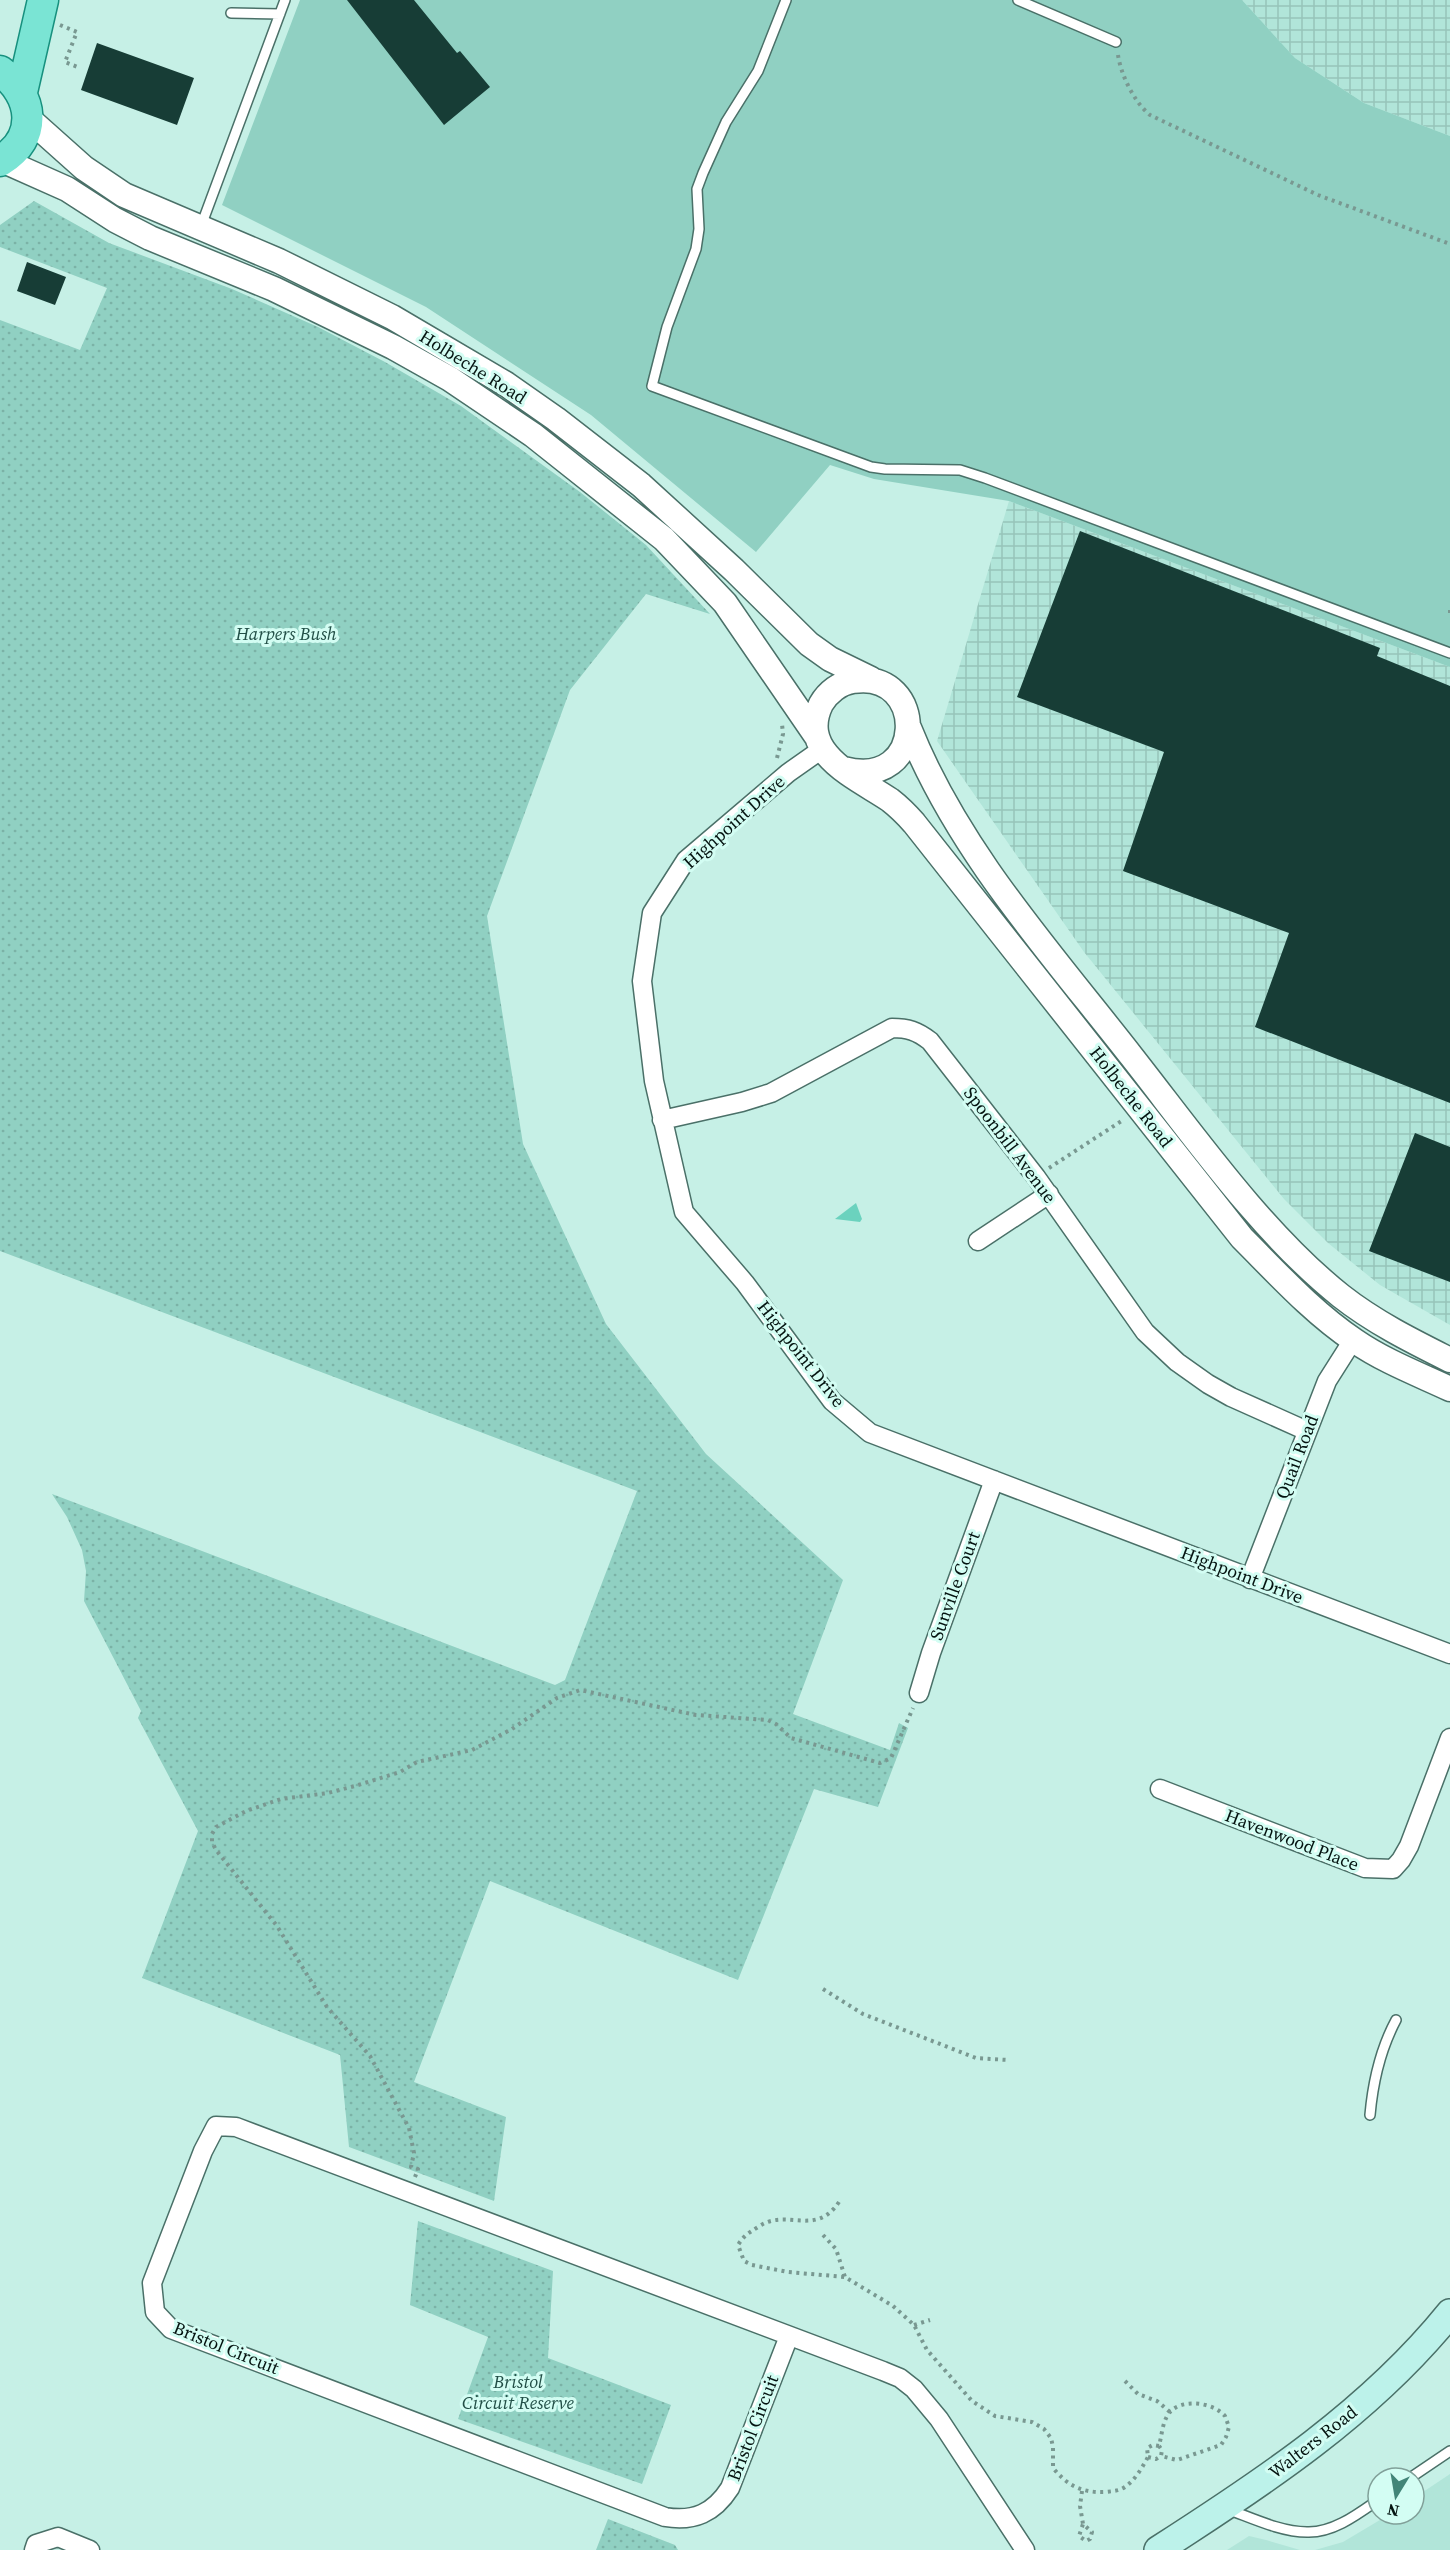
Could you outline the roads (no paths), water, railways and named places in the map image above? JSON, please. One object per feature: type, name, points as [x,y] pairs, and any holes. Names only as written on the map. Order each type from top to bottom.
[{"type":"main road","points":[[1,160],[16,149],[24,134],[25,105],[47,11]]},
{"type":"main road","points":[[0,71],[12,80],[25,105]]},
{"type":"main road","name":"Walters Road","points":[[1158,2550],[1308,2450],[1379,2390],[1450,2313]]},
{"type":"street","name":"Holbeche Road","points":[[25,105],[84,168],[124,195],[279,261],[392,317],[506,384],[641,485],[734,570],[809,644],[830,659],[876,681]]},
{"type":"street","name":"Holbeche Road","points":[[1,160],[67,189],[115,220],[150,238],[274,289],[393,347],[450,379],[532,435],[664,538],[725,603],[819,743]]},
{"type":"street","points":[[876,681],[890,688],[901,699],[907,713],[909,728],[906,743],[899,756],[888,766],[866,772],[844,769],[831,761],[819,743],[815,724],[818,712],[824,699],[834,688],[847,682],[876,681]]},
{"type":"street","name":"Holbeche Road","points":[[909,728],[925,769],[964,836],[1020,912],[1218,1167],[1277,1235],[1315,1274],[1341,1296],[1375,1319],[1450,1360]]},
{"type":"street","name":"Highpoint Drive","points":[[819,743],[789,772],[686,860],[652,913],[642,981],[654,1081],[684,1212],[745,1282],[832,1401],[870,1433],[1450,1654]]},
{"type":"street","name":"Holbeche Road","points":[[844,769],[890,800],[914,823],[1242,1238],[1296,1293],[1353,1340],[1374,1353],[1450,1389]]},
{"type":"street","name":"Spoonbill Avenue","points":[[662,1120],[771,1093],[892,1028],[906,1028],[919,1033],[930,1041],[1036,1177],[1145,1332],[1161,1348],[1208,1384],[1231,1397],[1307,1431]]},
{"type":"street","points":[[978,1241],[1048,1194]]},
{"type":"street","name":"Quail Road","points":[[1250,1579],[1327,1381],[1353,1340]]},
{"type":"street","name":"Sunville Court","points":[[919,1693],[931,1653],[994,1480]]},
{"type":"street","name":"Havenwood Place","points":[[1160,1789],[1365,1868],[1393,1869],[1408,1846],[1450,1738]]},
{"type":"street","name":"Bristol Circuit","points":[[789,2336],[730,2488],[714,2508],[702,2515],[681,2519],[665,2517],[171,2330],[155,2312],[152,2283],[203,2151],[216,2126],[236,2127],[883,2371],[900,2378],[914,2389],[939,2419],[1025,2550]]},
{"type":"street","points":[[34,2550],[36,2544],[58,2537],[90,2550]]},
{"type":"lane","points":[[200,228],[285,0]]},
{"type":"lane","points":[[786,0],[751,86],[726,122],[697,189],[699,229],[696,249],[667,327],[652,386],[871,466],[885,469],[960,470],[985,478],[1450,653]]},
{"type":"lane","points":[[1018,0],[1116,42]]},
{"type":"lane","points":[[231,13],[280,14]]},
{"type":"lane","points":[[1370,2115],[1372,2087],[1383,2047],[1396,2020]]},
{"type":"lane","points":[[1426,2467],[1450,2451]]},
{"type":"lane","points":[[1223,2508],[1277,2526],[1307,2532],[1324,2530],[1349,2520],[1366,2508]]},
{"type":"park label","name":"Harpers Bush","points":[[286,634]]},
{"type":"park label","name":"Bristol Circuit Reserve","points":[[518,2392]]}]
